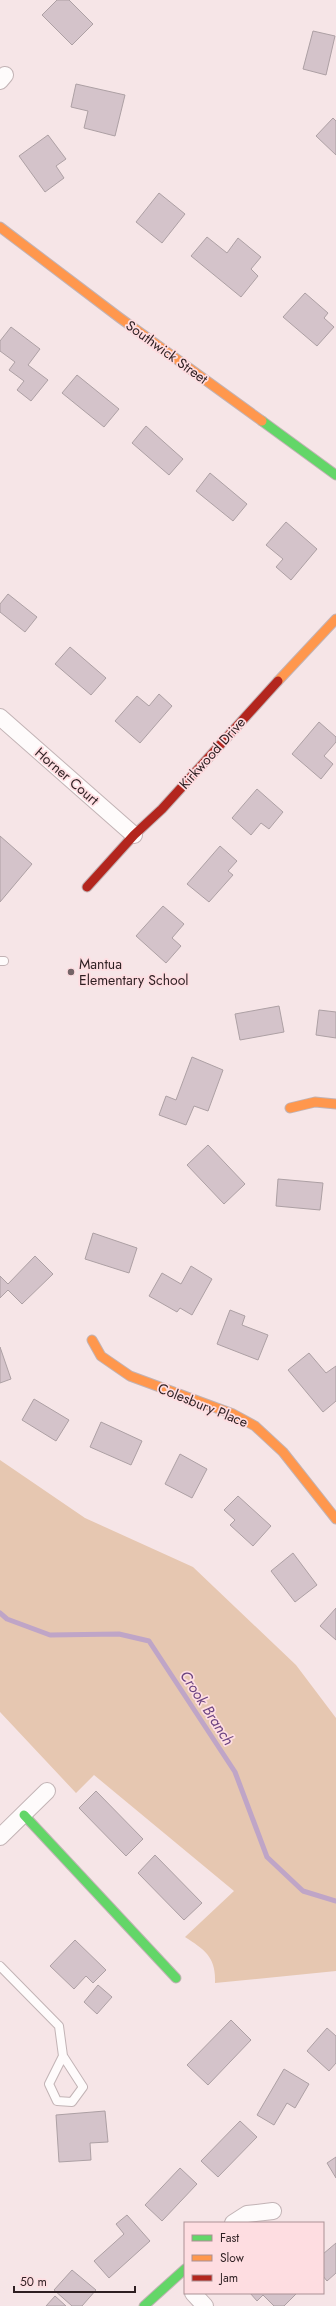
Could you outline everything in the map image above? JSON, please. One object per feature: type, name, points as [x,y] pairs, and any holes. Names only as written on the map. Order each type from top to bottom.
[{"type":"street","name":"Southwick Street","points":[[0,227],[120,318],[336,475]]},
{"type":"street","name":"Kirkwood Drive","points":[[87,887],[134,835],[162,809],[256,703],[336,619]]},
{"type":"street","name":"Horner Court","points":[[0,717],[134,835]]},
{"type":"street","points":[[290,1108],[315,1102],[336,1104]]},
{"type":"street","name":"Colesbury Place","points":[[92,1340],[101,1356],[130,1376],[233,1414],[255,1426],[283,1452],[336,1519]]},
{"type":"street","points":[[0,1837],[47,1791]]},
{"type":"street","points":[[24,1815],[176,1978]]},
{"type":"street","points":[[235,2222],[248,2214],[273,2211]]},
{"type":"street","points":[[144,2306],[182,2278]]},
{"type":"street","points":[[194,2294],[205,2306]]},
{"type":"lane","points":[[0,1966],[59,2026],[63,2056],[82,2087],[72,2102],[57,2101],[49,2084],[63,2056]]},
{"type":"shaded area","points":[[0,1460],[85,1518],[193,1567],[296,1665],[336,1718],[336,1971],[215,1983],[214,1967],[208,1955],[204,1950],[185,1937],[234,1891],[94,1775],[76,1793],[0,1712]]},
{"type":"building","points":[[57,0],[69,0],[93,24],[72,45],[42,15]]},
{"type":"building","points":[[313,31],[335,36],[326,75],[303,69]]},
{"type":"building","points":[[76,84],[125,95],[115,136],[84,128],[88,111],[71,107]]},
{"type":"building","points":[[333,118],[336,121],[336,155],[316,136]]},
{"type":"building","points":[[48,135],[66,159],[56,166],[64,178],[45,192],[19,156]]},
{"type":"building","points":[[159,193],[185,214],[162,243],[136,222]]},
{"type":"building","points":[[207,237],[227,253],[238,238],[261,257],[251,269],[258,276],[241,297],[191,256]]},
{"type":"building","points":[[305,293],[328,313],[324,318],[334,327],[317,346],[283,317]]},
{"type":"building","points":[[11,327],[40,349],[28,365],[48,380],[31,401],[17,390],[24,381],[9,370],[15,362],[0,351],[0,341]]},
{"type":"building","points":[[77,375],[119,409],[104,427],[62,393]]},
{"type":"building","points":[[146,426],[183,459],[169,475],[132,443]]},
{"type":"building","points":[[210,473],[247,504],[233,521],[196,491]]},
{"type":"building","points":[[286,522],[317,549],[291,580],[276,567],[283,559],[266,545]]},
{"type":"building","points":[[8,594],[37,617],[25,632],[0,612],[0,604]]},
{"type":"building","points":[[70,647],[106,678],[91,695],[55,664]]},
{"type":"building","points":[[159,694],[172,706],[140,743],[115,721],[137,696],[149,706]]},
{"type":"building","points":[[319,722],[336,737],[336,742],[324,756],[333,764],[321,779],[292,754]]},
{"type":"building","points":[[257,789],[283,812],[269,829],[261,823],[251,835],[232,818]]},
{"type":"building","points":[[0,836],[32,864],[0,902]]},
{"type":"building","points":[[220,846],[237,861],[228,871],[233,875],[209,902],[187,884]]},
{"type":"building","points":[[163,906],[184,924],[172,938],[181,946],[166,963],[136,936]]},
{"type":"building","points":[[279,1006],[284,1032],[240,1040],[235,1014]]},
{"type":"building","points":[[319,1010],[336,1012],[336,1038],[316,1035]]},
{"type":"building","points":[[192,1057],[223,1070],[208,1111],[194,1106],[186,1125],[159,1115],[166,1096],[176,1100]]},
{"type":"building","points":[[208,1145],[245,1184],[224,1204],[187,1165]]},
{"type":"building","points":[[278,1179],[323,1183],[320,1210],[276,1206]]},
{"type":"building","points":[[93,1233],[137,1248],[129,1273],[85,1259]]},
{"type":"building","points":[[35,1256],[53,1274],[22,1304],[8,1290],[0,1298],[0,1276],[8,1284]]},
{"type":"building","points":[[191,1266],[212,1279],[192,1315],[180,1308],[177,1312],[149,1296],[162,1273],[181,1284]]},
{"type":"building","points":[[230,1310],[245,1316],[242,1325],[268,1335],[258,1360],[217,1344]]},
{"type":"building","points":[[0,1347],[11,1379],[0,1383]]},
{"type":"building","points":[[309,1353],[326,1373],[336,1366],[336,1401],[323,1412],[288,1370]]},
{"type":"building","points":[[34,1399],[69,1420],[56,1441],[22,1420]]},
{"type":"building","points":[[101,1422],[142,1441],[131,1465],[90,1447]]},
{"type":"building","points":[[180,1454],[207,1469],[192,1498],[165,1484]]},
{"type":"building","points":[[238,1496],[271,1526],[253,1546],[230,1525],[235,1520],[224,1510]]},
{"type":"building","points":[[293,1553],[317,1585],[295,1602],[271,1571]]},
{"type":"building","points":[[336,1608],[336,1640],[320,1626]]},
{"type":"building","points":[[96,1791],[143,1839],[126,1856],[79,1808]]},
{"type":"building","points":[[155,1855],[202,1903],[184,1920],[138,1873]]},
{"type":"building","points":[[75,1940],[106,1970],[93,1983],[86,1976],[74,1989],[50,1966]]},
{"type":"building","points":[[98,1985],[112,1997],[97,2014],[84,2002]]},
{"type":"building","points":[[231,2020],[251,2040],[208,2085],[187,2065]]},
{"type":"building","points":[[327,2028],[336,2036],[336,2063],[329,2071],[307,2051]]},
{"type":"building","points":[[284,2069],[309,2084],[295,2108],[287,2103],[274,2125],[257,2115]]},
{"type":"building","points":[[105,2111],[108,2142],[90,2143],[91,2160],[59,2162],[56,2115]]},
{"type":"building","points":[[240,2121],[257,2137],[218,2177],[201,2161]]},
{"type":"building","points":[[336,2157],[336,2178],[327,2163]]},
{"type":"building","points":[[180,2168],[197,2184],[162,2221],[145,2205]]},
{"type":"building","points":[[127,2215],[150,2241],[109,2278],[94,2261],[124,2234],[116,2224]]},
{"type":"building","points":[[336,2243],[336,2273],[327,2281],[324,2277],[324,2253]]},
{"type":"building","points":[[72,2270],[96,2290],[82,2306],[72,2306],[54,2290]]},
{"type":"building","points":[[251,2294],[296,2294],[284,2306],[274,2306],[263,2295],[257,2301]]},
{"type":"building","points":[[55,2296],[66,2306],[46,2306]]},
{"type":"waterway","name":"Crook Branch","points":[[0,1613],[7,1619],[50,1635],[119,1634],[149,1641],[235,1772],[267,1857],[303,1891],[336,1901]]},
{"type":"traffic: fast","points":[[262,421],[336,475]]},
{"type":"traffic: fast","points":[[24,1815],[176,1978]]},
{"type":"traffic: fast","points":[[144,2306],[184,2270]]},
{"type":"traffic: slow","points":[[0,227],[120,318],[262,421]]},
{"type":"traffic: slow","points":[[278,681],[336,619]]},
{"type":"traffic: slow","points":[[290,1108],[315,1102],[336,1104]]},
{"type":"traffic: slow","points":[[92,1340],[101,1356],[130,1376],[233,1414],[255,1426],[283,1452],[336,1519]]},
{"type":"traffic: jam","points":[[87,887],[134,835],[162,809],[278,681]]},
{"type":"place","name":"Mantua Elementary School","points":[[71,972]]}]
